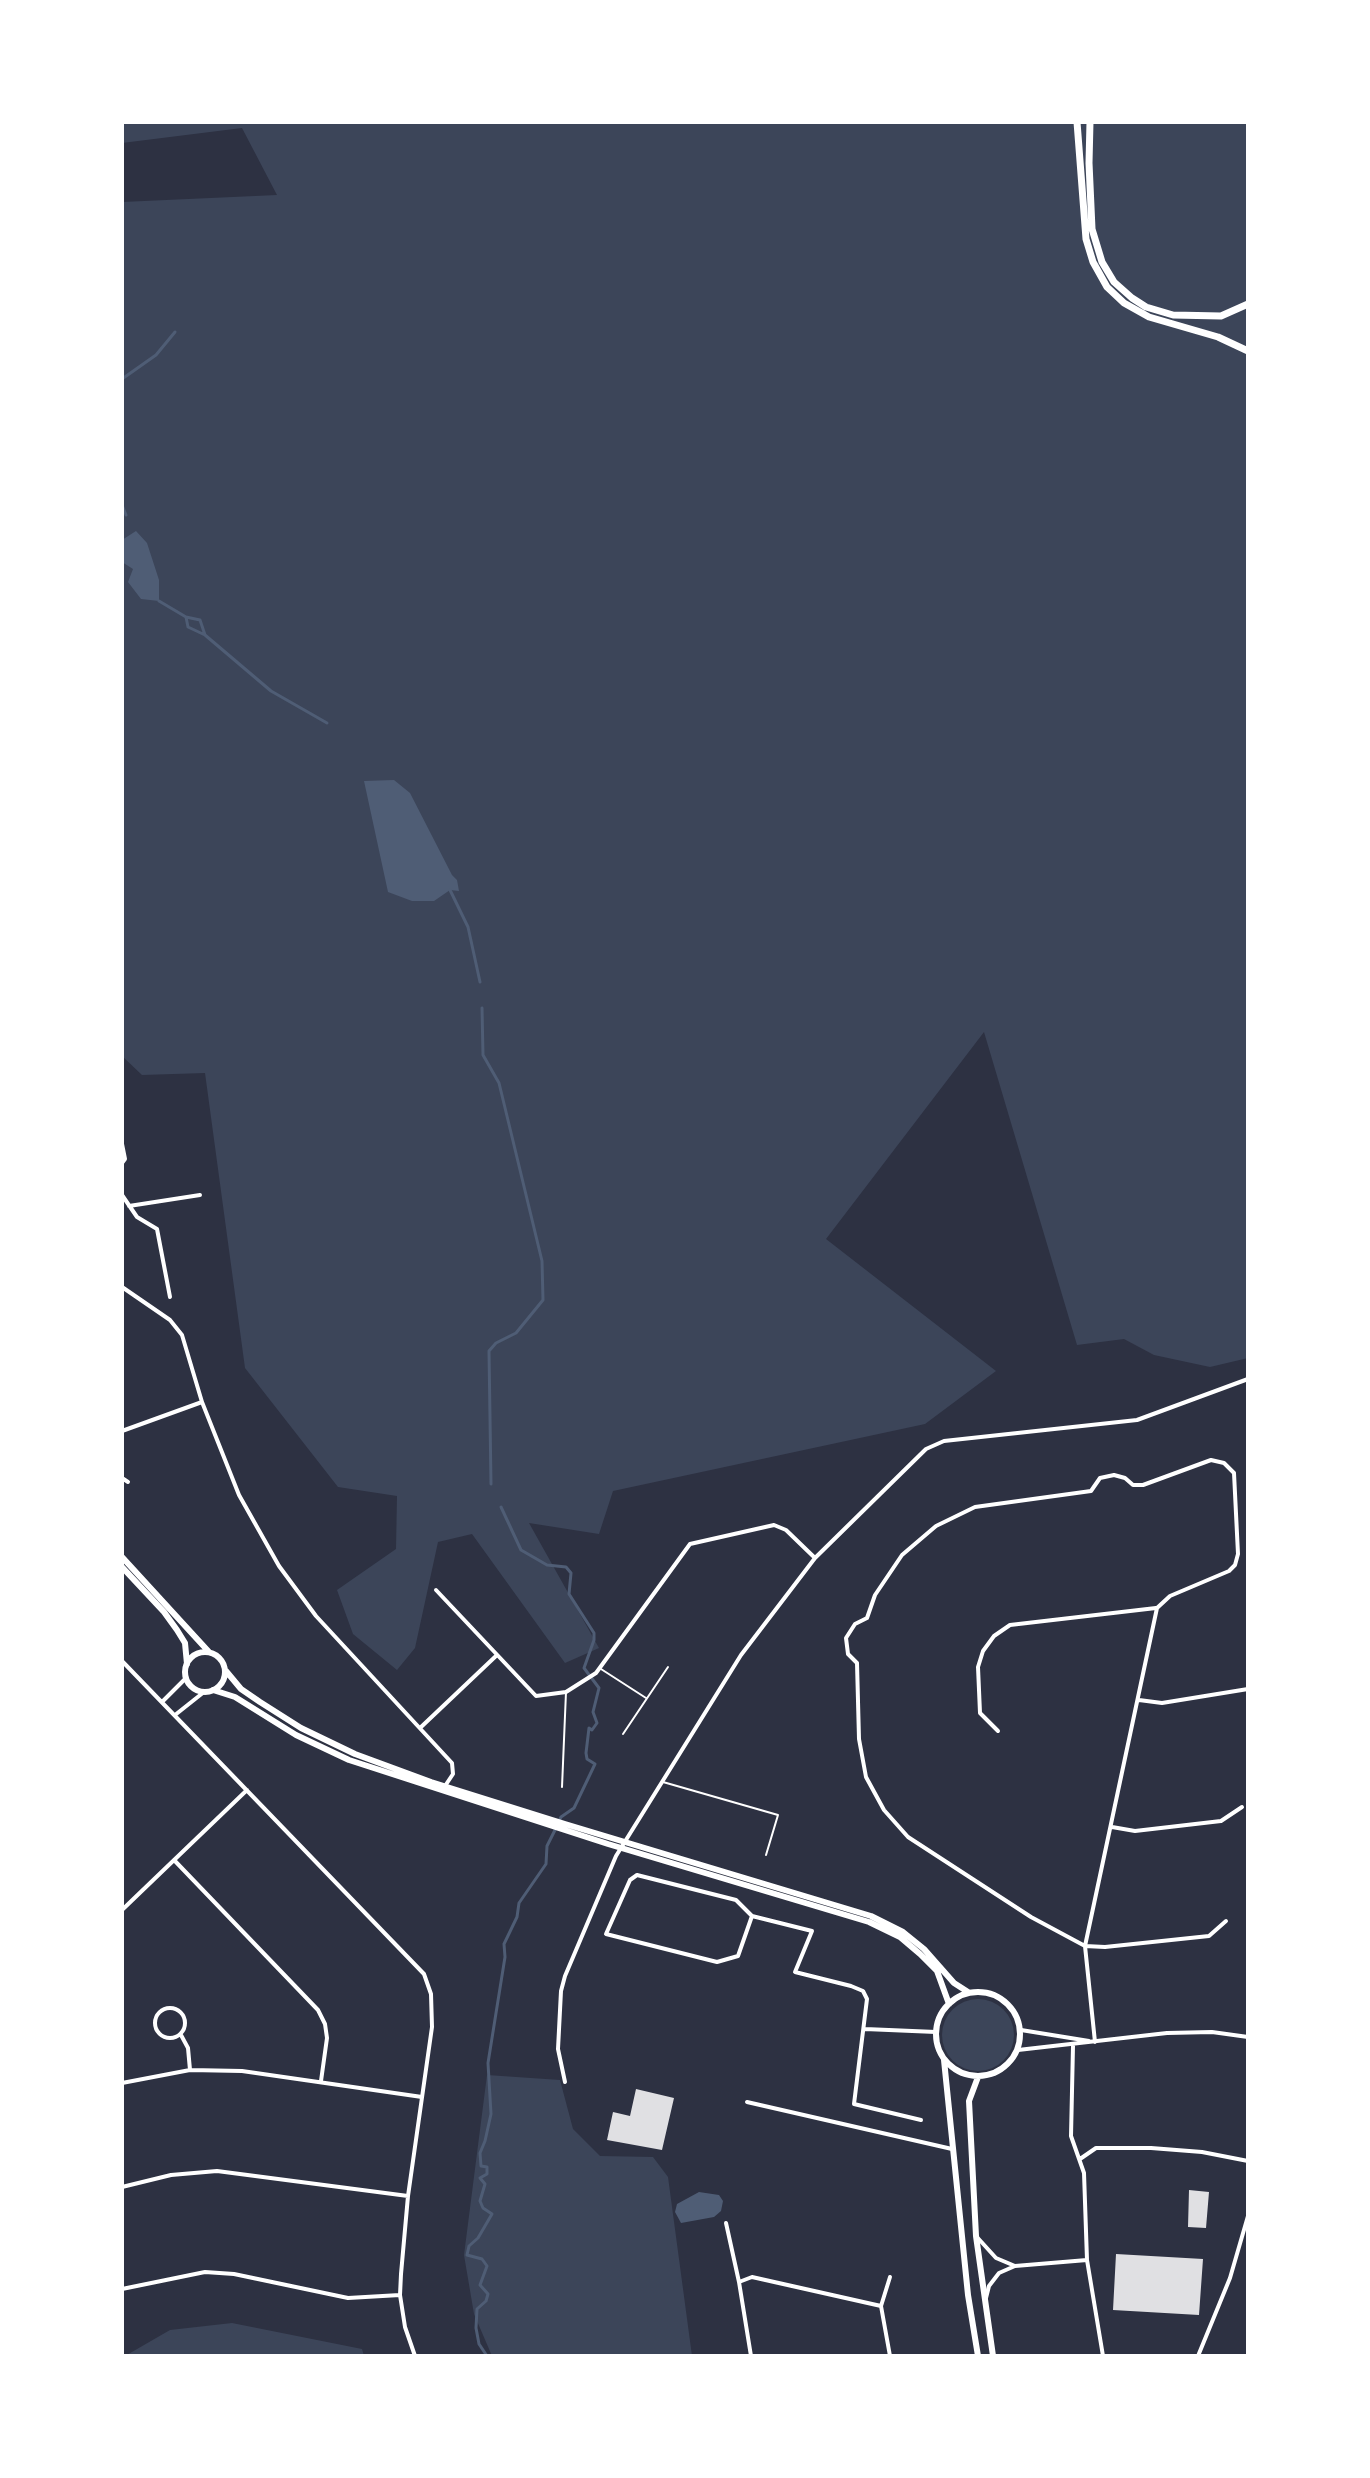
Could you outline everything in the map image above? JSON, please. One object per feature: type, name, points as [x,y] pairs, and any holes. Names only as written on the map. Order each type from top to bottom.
[{"type":"highway","points":[[1077,122],[1086,239],[1093,262],[1107,287],[1124,303],[1149,317],[1218,337],[1248,351]]},
{"type":"highway","points":[[1090,122],[1092,229],[1102,262],[1114,282],[1146,307],[1173,315],[1221,316],[1248,304]]},
{"type":"main road","points":[[122,1557],[209,1652],[221,1659],[226,1671],[241,1689],[315,1735],[355,1754],[563,1827],[869,1922],[900,1937],[937,1971],[949,2004]]},
{"type":"main road","points":[[122,1567],[164,1612],[185,1643],[186,1678],[193,1688],[204,1692],[213,1690],[223,1683],[226,1671]]},
{"type":"main road","points":[[187,1664],[194,1655],[209,1652]]},
{"type":"main road","points":[[213,1690],[235,1697],[296,1735],[349,1760],[553,1823]]},
{"type":"main road","points":[[623,1845],[871,1916],[903,1932],[924,1949],[954,1983],[968,1992]]},
{"type":"main road","points":[[968,1992],[986,1992],[998,1997],[1017,2016],[1021,2030],[1018,2050],[1009,2065],[994,2074],[978,2077],[955,2070],[938,2049],[938,2020],[949,2004],[968,1992]]},
{"type":"main road","points":[[944,2060],[968,2295],[978,2356]]},
{"type":"main road","points":[[978,2077],[969,2101],[976,2236],[993,2356]]},
{"type":"street","points":[[122,1144],[125,1159],[122,1163]]},
{"type":"street","points":[[122,1195],[137,1217],[157,1229],[170,1297]]},
{"type":"street","points":[[129,1206],[200,1195]]},
{"type":"street","points":[[122,1287],[170,1320],[182,1335],[202,1402],[239,1495],[279,1566],[316,1616],[452,1763],[453,1774],[445,1786]]},
{"type":"street","points":[[565,2082],[558,2049],[561,1991],[623,1845],[741,1655],[815,1558],[926,1449],[944,1441],[1137,1420],[1248,1379]]},
{"type":"street","points":[[122,1431],[202,1402]]},
{"type":"street","points":[[998,1731],[980,1713],[979,1698],[978,1667],[983,1651],[994,1636],[1010,1625],[1157,1608],[1170,1596],[1229,1571],[1235,1565],[1238,1554],[1234,1473],[1224,1463],[1211,1460],[1143,1485],[1133,1485],[1125,1478],[1114,1475],[1100,1478],[1091,1491],[975,1507],[936,1526],[902,1555],[875,1595],[867,1618],[855,1624],[846,1638],[848,1654],[857,1663],[859,1739],[866,1777],[884,1810],[908,1837],[1031,1917],[1085,1946],[1105,1947],[1209,1936],[1226,1921]]},
{"type":"street","points":[[122,1478],[128,1482]]},
{"type":"street","points":[[436,1590],[536,1696],[566,1692],[598,1671],[690,1544],[774,1525],[786,1530],[815,1558]]},
{"type":"street","points":[[1095,2042],[1085,1946],[1157,1608]]},
{"type":"street","points":[[420,1728],[497,1655]]},
{"type":"street","points":[[123,1663],[424,1974],[433,2012],[402,2246],[400,2295],[405,2327],[415,2356]]},
{"type":"street","points":[[162,1702],[186,1678]]},
{"type":"street","points":[[1139,1700],[1162,1703],[1248,1689]]},
{"type":"street","points":[[175,1715],[204,1692]]},
{"type":"street","points":[[122,1910],[247,1790]]},
{"type":"street","points":[[1112,1827],[1135,1831],[1221,1821],[1242,1807]]},
{"type":"street","points":[[174,1860],[318,2010],[327,2038],[321,2082]]},
{"type":"street","points":[[752,1916],[738,1956],[717,1962],[606,1934],[630,1880],[637,1875],[736,1900],[752,1916],[812,1931],[795,1972],[863,1991],[867,1999],[854,2104],[921,2120]]},
{"type":"street","points":[[167,2007],[181,2012],[186,2026],[180,2035],[166,2038],[158,2032],[155,2022],[159,2012],[167,2007]]},
{"type":"street","points":[[865,2029],[936,2032]]},
{"type":"street","points":[[1021,2030],[1095,2042]]},
{"type":"street","points":[[1018,2050],[1167,2033],[1212,2032],[1248,2037]]},
{"type":"street","points":[[180,2035],[188,2048],[190,2070]]},
{"type":"street","points":[[1073,2046],[1071,2136],[1080,2159],[1086,2210],[1087,2260],[1103,2356]]},
{"type":"street","points":[[122,2083],[190,2070],[242,2071],[422,2097]]},
{"type":"street","points":[[747,2102],[954,2149]]},
{"type":"street","points":[[1080,2159],[1096,2148],[1151,2148],[1202,2152],[1248,2161]]},
{"type":"street","points":[[122,2187],[171,2175],[217,2171],[408,2196]]},
{"type":"street","points":[[1198,2356],[1230,2278],[1248,2216]]},
{"type":"street","points":[[726,2223],[751,2356]]},
{"type":"street","points":[[976,2236],[996,2258],[1015,2266]]},
{"type":"street","points":[[984,2305],[989,2286],[999,2273],[1015,2266],[1087,2260]]},
{"type":"street","points":[[122,2289],[205,2272],[234,2274],[348,2298],[400,2295]]},
{"type":"street","points":[[739,2282],[752,2277],[881,2306]]},
{"type":"street","points":[[890,2277],[881,2306],[890,2356]]},
{"type":"lane","points":[[623,1734],[668,1667]]},
{"type":"lane","points":[[598,1671],[647,1699]]},
{"type":"lane","points":[[562,1787],[566,1692]]},
{"type":"lane","points":[[662,1781],[778,1815],[766,1855]]},
{"type":"shaded area","points":[[122,122],[1248,122],[1248,1358],[1210,1367],[1154,1355],[1124,1339],[1077,1345],[984,1032],[826,1239],[996,1371],[925,1424],[613,1491],[599,1534],[529,1523],[599,1648],[565,1663],[472,1534],[438,1542],[415,1648],[397,1670],[353,1634],[337,1590],[396,1549],[397,1496],[338,1487],[245,1368],[205,1073],[142,1075],[122,1056],[122,202],[277,195],[242,128],[122,143]]},
{"type":"shaded area","points":[[136,531],[147,543],[159,580],[159,601],[141,599],[128,582],[133,569],[122,562],[122,540]]},
{"type":"shaded area","points":[[394,780],[410,793],[457,880],[459,891],[450,890],[434,901],[412,901],[388,892],[364,781]]},
{"type":"shaded area","points":[[978,1999],[998,2005],[1008,2015],[1014,2035],[1008,2055],[998,2065],[978,2071],[958,2065],[948,2055],[942,2035],[948,2015],[958,2005]]},
{"type":"shaded area","points":[[487,2075],[560,2080],[573,2129],[600,2156],[653,2157],[668,2177],[692,2356],[492,2356],[474,2314],[464,2255]]},
{"type":"shaded area","points":[[699,2192],[719,2195],[723,2201],[721,2211],[714,2217],[681,2223],[675,2212],[677,2204]]},
{"type":"shaded area","points":[[232,2323],[362,2349],[364,2356],[125,2356],[170,2330]]},
{"type":"building","points":[[636,2089],[674,2098],[662,2150],[607,2140],[613,2112],[630,2116]]},
{"type":"building","points":[[1189,2190],[1209,2192],[1206,2228],[1188,2227]]},
{"type":"building","points":[[1116,2254],[1203,2259],[1199,2315],[1113,2310]]},
{"type":"waterway","points":[[122,379],[156,355],[175,332]]},
{"type":"waterway","points":[[122,505],[126,515]]},
{"type":"waterway","points":[[159,601],[186,617],[200,620],[205,635],[271,691],[327,723]]},
{"type":"waterway","points":[[186,617],[188,627],[205,635]]},
{"type":"waterway","points":[[450,890],[468,927],[480,982]]},
{"type":"waterway","points":[[482,1008],[483,1055],[499,1083],[542,1261],[543,1300],[516,1333],[496,1343],[489,1351],[491,1484]]},
{"type":"waterway","points":[[501,1507],[521,1550],[547,1565],[566,1567],[571,1573],[569,1594],[594,1633],[584,1668],[599,1688],[593,1712],[597,1723],[592,1730],[589,1728],[586,1753],[587,1759],[595,1764],[574,1808],[558,1823]]},
{"type":"waterway","points":[[487,2356],[479,2344],[476,2328],[477,2309],[486,2301],[488,2294],[480,2285],[487,2266],[482,2259],[467,2255],[469,2246],[478,2238],[492,2214],[483,2208],[480,2201],[485,2184],[480,2178],[487,2174],[487,2167],[481,2166],[480,2153],[491,2114],[488,2063],[505,1957],[504,1944],[517,1917],[519,1903],[546,1864],[547,1846],[555,1830]]}]
